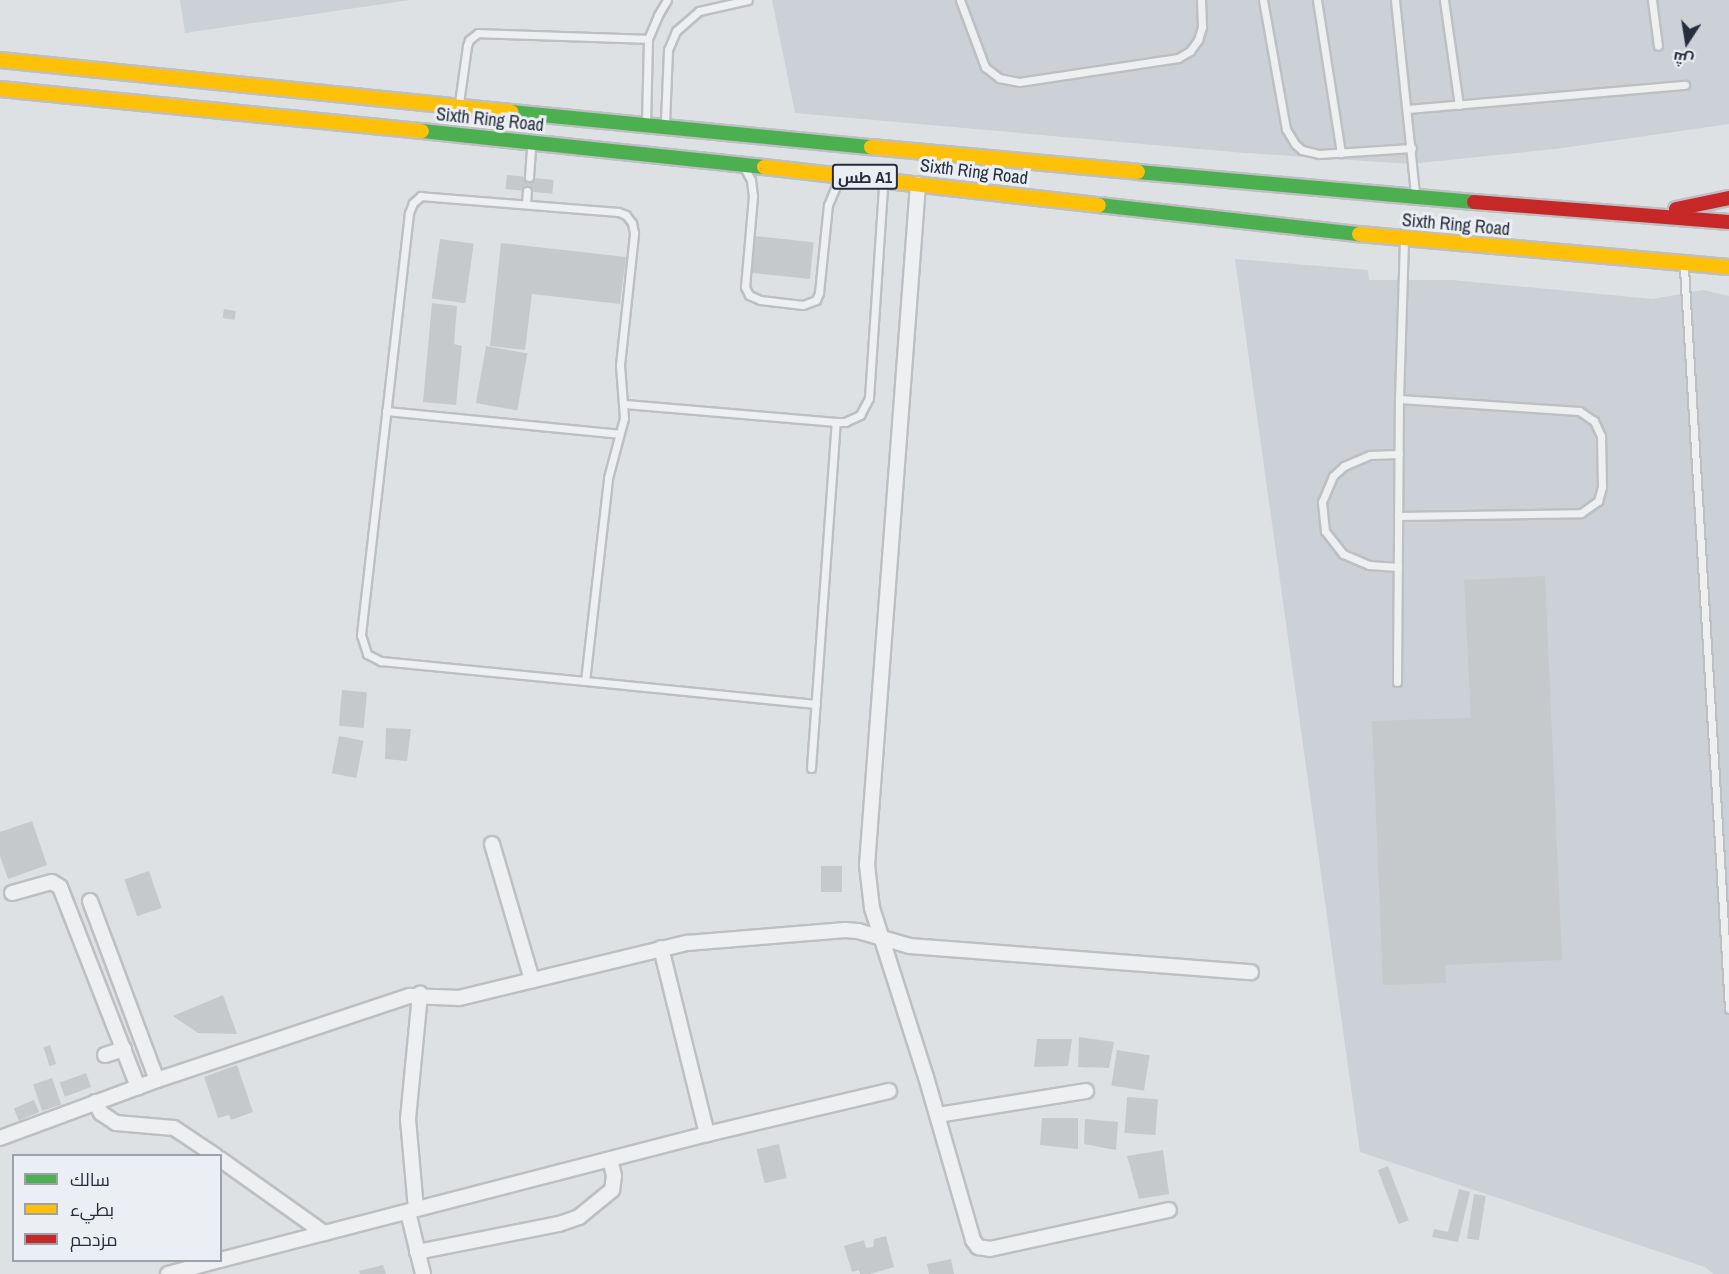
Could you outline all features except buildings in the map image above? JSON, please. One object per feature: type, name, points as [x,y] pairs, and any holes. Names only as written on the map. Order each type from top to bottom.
[{"type":"highway","name":"Sixth Ring Road","points":[[0,60],[458,107],[665,142],[1729,222]]},
{"type":"highway","name":"Sixth Ring Road","points":[[0,89],[531,142],[646,140],[665,142],[741,164],[1404,239],[1729,267]]},
{"type":"highway","points":[[1638,214],[1729,198]]},
{"type":"highway","points":[[1684,262],[1729,277]]},
{"type":"street","points":[[918,184],[867,865],[869,895],[938,1115],[973,1240],[982,1249],[1170,1210]]},
{"type":"street","points":[[492,844],[532,980]]},
{"type":"street","points":[[12,894],[52,882],[60,887],[138,1087]]},
{"type":"street","points":[[90,901],[157,1080]]},
{"type":"street","points":[[0,1137],[157,1080],[420,994],[459,998],[661,948],[706,940],[845,930],[869,934],[910,946],[1251,972]]},
{"type":"street","points":[[661,948],[707,1134]]},
{"type":"street","points":[[420,994],[408,1119],[412,1210],[417,1252],[423,1274]]},
{"type":"street","points":[[105,1055],[124,1049]]},
{"type":"street","points":[[222,1259],[707,1134],[889,1091]]},
{"type":"street","points":[[938,1115],[1086,1091]]},
{"type":"street","points":[[95,1102],[101,1113],[116,1124],[174,1128],[214,1154]]},
{"type":"street","points":[[417,1252],[559,1224],[579,1217],[612,1190],[614,1176],[610,1159]]},
{"type":"street","points":[[222,1160],[324,1233]]},
{"type":"street","points":[[168,1274],[213,1262]]},
{"type":"lane","points":[[646,140],[648,39],[667,0]]},
{"type":"lane","points":[[665,142],[667,60],[676,31],[699,11],[748,0]]},
{"type":"lane","points":[[960,0],[985,67],[999,78],[1019,82],[1178,58],[1190,51],[1198,40],[1202,27],[1201,0]]},
{"type":"lane","points":[[1263,0],[1289,138],[1302,150],[1310,153],[1412,148]]},
{"type":"lane","points":[[1317,0],[1341,153]]},
{"type":"lane","points":[[1395,0],[1412,148],[1415,198]]},
{"type":"lane","points":[[1444,0],[1459,105]]},
{"type":"lane","points":[[1652,0],[1658,46]]},
{"type":"lane","points":[[458,107],[467,46],[469,40],[478,33],[648,39]]},
{"type":"lane","points":[[1408,110],[1686,85]]},
{"type":"lane","points":[[529,177],[531,142]]},
{"type":"lane","points":[[741,164],[747,171],[753,188],[746,291],[754,299],[803,305],[813,303],[818,297],[830,197],[845,175]]},
{"type":"lane","points":[[625,404],[836,422],[845,422],[860,415],[869,398],[884,179]]},
{"type":"lane","points":[[526,204],[527,191]]},
{"type":"lane","points":[[585,681],[608,477],[620,434],[625,404],[620,365],[634,233],[633,223],[626,215],[618,212],[427,195],[412,203],[409,213],[361,635],[367,654],[381,661],[816,704]]},
{"type":"lane","points":[[1398,682],[1399,399],[1404,239]]},
{"type":"lane","points":[[1684,262],[1729,1009]]},
{"type":"lane","points":[[1398,516],[1581,513],[1598,501],[1602,487],[1601,436],[1594,421],[1579,411],[1399,399]]},
{"type":"lane","points":[[386,411],[620,434]]},
{"type":"lane","points":[[811,768],[836,422]]},
{"type":"lane","points":[[1398,567],[1369,565],[1343,554],[1325,531],[1322,502],[1330,482],[1344,466],[1370,455],[1399,454]]},
{"type":"shaded area","points":[[180,0],[410,0],[185,33]]},
{"type":"shaded area","points":[[772,0],[1729,0],[1729,124],[1555,149],[1410,164],[1233,152],[795,113]]},
{"type":"shaded area","points":[[1235,259],[1368,270],[1369,280],[1452,280],[1653,299],[1703,290],[1729,296],[1729,1274],[1713,1274],[1705,1267],[1360,1152]]},
{"type":"traffic: fast","points":[[511,112],[871,147]]},
{"type":"traffic: fast","points":[[422,131],[764,167]]},
{"type":"traffic: fast","points":[[1138,172],[1474,202]]},
{"type":"traffic: fast","points":[[1099,205],[1359,234]]},
{"type":"traffic: slow","points":[[0,60],[511,112]]},
{"type":"traffic: slow","points":[[0,89],[422,131]]},
{"type":"traffic: slow","points":[[871,147],[1138,172]]},
{"type":"traffic: slow","points":[[764,167],[1099,205]]},
{"type":"traffic: slow","points":[[1359,234],[1729,267]]},
{"type":"traffic: jam","points":[[1676,209],[1729,198]]},
{"type":"traffic: jam","points":[[1474,202],[1729,222]]}]
